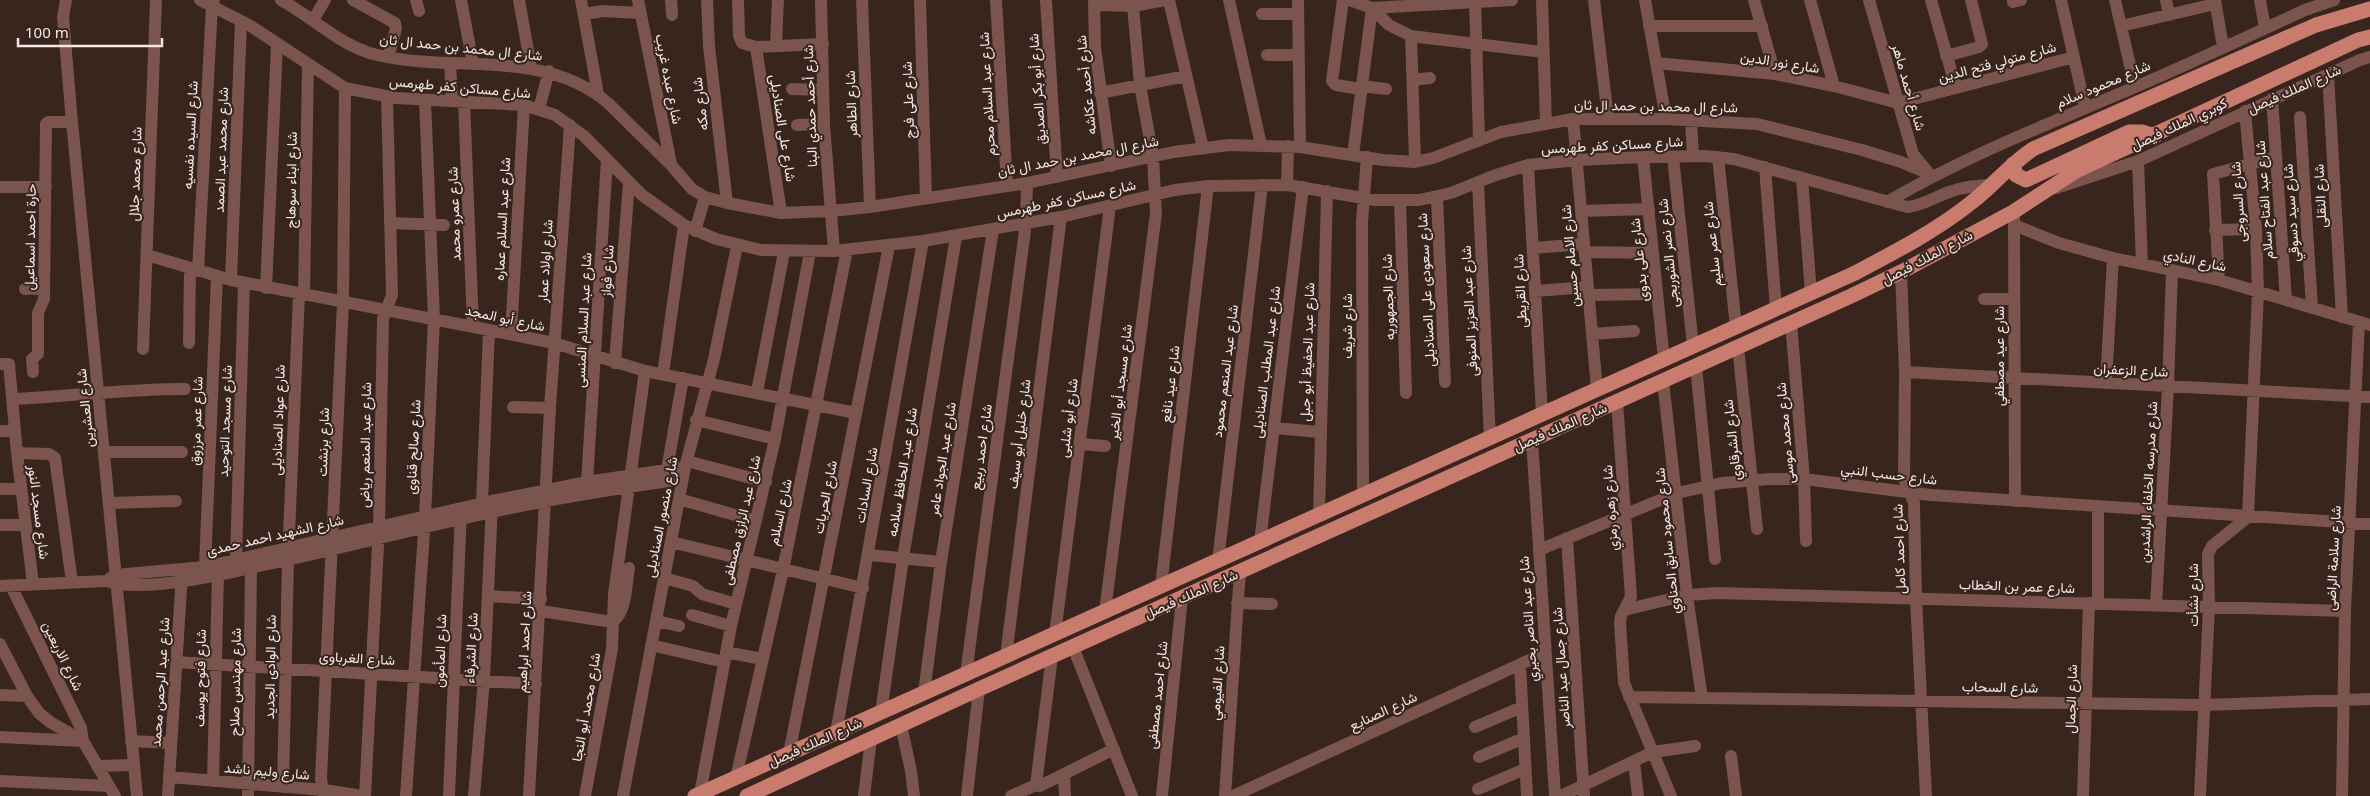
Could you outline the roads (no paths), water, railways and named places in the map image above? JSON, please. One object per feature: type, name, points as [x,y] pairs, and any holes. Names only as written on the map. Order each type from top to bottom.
[{"type":"main road","name":"شارع الملك فيصل","points":[[698,795],[1853,274],[1916,239],[1970,204],[1993,185],[2013,164],[2033,150],[2255,51],[2331,20],[2370,9]]},
{"type":"main road","name":"كوبري الملك فيصل","points":[[2046,191],[2076,171],[2155,136],[2358,40],[2370,37]]},
{"type":"main road","points":[[2013,164],[2016,175],[2026,180],[2129,132],[2142,132],[2155,136]]},
{"type":"main road","name":"شارع الملك فيصل","points":[[747,796],[979,689],[1901,272],[2014,219],[2046,191]]},
{"type":"main road","points":[[1407,476],[1408,484],[1418,491]]},
{"type":"main road","points":[[1379,488],[1390,493],[1389,504]]},
{"type":"street","name":"شارع العشرين","points":[[56,0],[63,18]]},
{"type":"street","name":"شارع العشرين","points":[[66,0],[63,18],[72,122],[109,504],[113,580],[137,796]]},
{"type":"street","name":"شارع محمد جلال","points":[[143,349],[156,0]]},
{"type":"street","name":"شارع ال محمد بن حمد ال ثان","points":[[281,0],[293,3],[342,42],[359,50],[388,57],[450,63],[531,67],[574,81],[598,94],[671,165],[692,189],[705,197],[727,203],[781,213],[831,212],[1027,183],[1153,156],[1203,148],[1261,144],[1294,146],[1399,162],[1415,162],[1432,158],[1501,132],[1573,119],[1666,119],[1748,123],[1783,129],[1879,155],[1932,176]]},
{"type":"street","points":[[313,20],[325,0]]},
{"type":"street","points":[[353,0],[395,23],[396,29],[388,57]]},
{"type":"street","points":[[461,0],[473,64]]},
{"type":"street","points":[[519,0],[531,67]]},
{"type":"street","points":[[581,0],[598,94]]},
{"type":"street","name":"شارع عبده غريب","points":[[638,0],[671,165]]},
{"type":"street","points":[[671,0],[672,15]]},
{"type":"street","name":"شارع مكه","points":[[707,0],[708,46],[727,203]]},
{"type":"street","points":[[738,0],[739,36],[742,43],[756,47],[823,44]]},
{"type":"street","points":[[776,45],[778,0]]},
{"type":"street","name":"شارع أحمد حمدي البنا","points":[[821,0],[824,124],[834,251]]},
{"type":"street","name":"شارع الطاهر","points":[[862,0],[870,207]]},
{"type":"street","name":"شارع على فرج","points":[[920,0],[926,198]]},
{"type":"street","name":"شارع عبد السلام محرم","points":[[996,0],[1007,186]]},
{"type":"street","name":"شارع أبو بكر الصديق","points":[[1046,0],[1057,177]]},
{"type":"street","points":[[1094,3],[1133,6],[1167,0],[1203,148]]},
{"type":"street","points":[[1229,0],[1261,144]]},
{"type":"street","points":[[1288,185],[1294,146],[1298,0]]},
{"type":"street","points":[[1343,0],[1332,81],[1336,85],[1386,89]]},
{"type":"street","points":[[1350,0],[1361,6],[1372,8],[1391,4],[1512,0]]},
{"type":"street","points":[[1542,0],[1546,123]]},
{"type":"street","points":[[1594,0],[1608,118]]},
{"type":"street","points":[[1645,0],[1666,119]]},
{"type":"street","points":[[1754,0],[1775,74]]},
{"type":"street","points":[[1810,0],[1834,86]]},
{"type":"street","name":"شارع أحمد ماهر","points":[[1869,0],[1913,154],[1920,165],[1932,176]]},
{"type":"street","points":[[1931,0],[1956,88]]},
{"type":"street","points":[[1946,56],[1979,47],[1982,44],[1971,0]]},
{"type":"street","points":[[2061,0],[2086,107]]},
{"type":"street","points":[[2115,0],[2134,87]]},
{"type":"street","points":[[2166,0],[2169,15]]},
{"type":"street","points":[[2260,0],[2266,28]]},
{"type":"street","name":"شارع محمود سلام","points":[[1887,202],[1974,155],[2266,28],[2303,5],[2334,0]]},
{"type":"street","points":[[1474,1],[1479,141]]},
{"type":"street","name":"شارع مساكن كفر طهرمس","points":[[209,2],[345,88],[388,97],[524,105],[555,115],[570,125],[655,206],[690,228],[737,246],[784,252],[847,250],[956,237],[1061,217],[1156,194],[1208,186],[1288,185],[1364,199],[1400,201],[1437,197],[1528,165],[1576,160],[1673,156],[1718,157],[1802,178],[1900,207],[1912,207],[1950,192],[1974,186],[1993,185]]},
{"type":"street","name":"شارع السيده نفسيه","points":[[189,343],[209,2]]},
{"type":"street","points":[[2121,26],[2215,2],[2224,47]]},
{"type":"street","name":"شارع أحمد عكاشه","points":[[1094,3],[1095,47],[1111,166]]},
{"type":"street","points":[[1133,6],[1140,85],[1153,156]]},
{"type":"street","points":[[1353,155],[1372,8]]},
{"type":"street","points":[[1372,8],[1389,25],[1411,36],[1476,42],[1543,52]]},
{"type":"street","points":[[584,14],[603,11],[640,13]]},
{"type":"street","points":[[1262,14],[1298,14]]},
{"type":"street","name":"شارع محمد عبد الصمد","points":[[231,280],[241,21]]},
{"type":"street","points":[[1650,26],[1762,26]]},
{"type":"street","points":[[1411,36],[1415,162]]},
{"type":"street","points":[[266,288],[277,44]]},
{"type":"street","name":"شارع على الصناديلى","points":[[756,47],[781,213]]},
{"type":"street","points":[[1267,55],[1297,55]]},
{"type":"street","name":"شارع متولي فتح الدين","points":[[1898,103],[2074,57]]},
{"type":"street","name":"شارع الملك فيصل","points":[[2046,191],[2138,161],[2272,98],[2370,57]]},
{"type":"street","name":"شارع عمرو محمد","points":[[450,63],[458,101],[473,326]]},
{"type":"street","name":"شارع نور الدين","points":[[1656,63],[1775,74],[1834,86],[1898,103]]},
{"type":"street","name":"شارع ابناء سوهاج","points":[[302,295],[308,65]]},
{"type":"street","points":[[539,109],[549,72]]},
{"type":"street","name":"شارع النقلى","points":[[2328,74],[2342,317]]},
{"type":"street","points":[[1100,93],[1186,76]]},
{"type":"street","points":[[1413,80],[1430,78]]},
{"type":"street","name":"شارع برنشت","points":[[324,793],[321,779],[343,303],[345,88]]},
{"type":"street","points":[[792,89],[824,90]]},
{"type":"street","name":"شارع عبد المنعم رياض","points":[[364,796],[378,533],[385,310],[392,295],[388,97]]},
{"type":"street","name":"شارع عبد الفتاح سلام","points":[[2272,98],[2286,300]]},
{"type":"street","name":"شارع صالح قناوى","points":[[406,796],[424,523],[434,319],[425,100]]},
{"type":"street","name":"شارع عبد السلام عماره","points":[[510,334],[524,105]]},
{"type":"street","name":"شارع السروجى","points":[[2245,111],[2256,229],[2258,292]]},
{"type":"street","name":"شارع سيد دسوقي","points":[[2300,116],[2312,308]]},
{"type":"street","name":"شارع الامام حسين","points":[[1573,119],[1597,390]]},
{"type":"street","points":[[1691,120],[1692,156]]},
{"type":"street","name":"حارة احمد اسماعيل","points":[[34,372],[32,359],[38,354],[38,313],[44,299],[46,124],[48,122],[72,122]]},
{"type":"street","points":[[797,125],[824,124]]},
{"type":"street","name":"شارع اولاد عمار","points":[[546,496],[554,344],[570,125]]},
{"type":"street","name":"شارع مسجد أبو الخير","points":[[1105,612],[1155,222],[1156,194],[1153,156]]},
{"type":"street","name":"شارع نصر الشوربجى","points":[[1673,156],[1693,346]]},
{"type":"street","name":"شارع شريف","points":[[1363,495],[1364,199],[1367,157]]},
{"type":"street","name":"شارع على بدوى","points":[[1643,157],[1664,360]]},
{"type":"street","name":"شارع عمر سليم","points":[[1718,157],[1736,327]]},
{"type":"street","points":[[2219,280],[2212,182],[2215,173],[2276,157]]},
{"type":"street","name":"شارع عبد السلام المنسى","points":[[587,482],[607,159]]},
{"type":"street","points":[[2138,161],[2142,264]]},
{"type":"street","name":"شارع القريطى","points":[[1528,165],[1542,414]]},
{"type":"street","points":[[1765,168],[1776,309]]},
{"type":"street","points":[[1802,178],[1811,293]]},
{"type":"street","name":"شارع فواز","points":[[615,363],[629,182]]},
{"type":"street","name":"شارع عبد العزيز المنوفى","points":[[1478,182],[1490,438]]},
{"type":"street","name":"شارع احمد ربيع","points":[[966,674],[1026,223],[1027,183]]},
{"type":"street","name":"شارع عبد المنعم محمود","points":[[1218,561],[1262,184]]},
{"type":"street","name":"شارع عيد نافع","points":[[1161,586],[1208,186]]},
{"type":"street","points":[[0,187],[46,187]]},
{"type":"street","name":"شارع عبد المطلب الصناديلى","points":[[1260,542],[1302,187]]},
{"type":"street","name":"شارع عبد الحفيظ أبو جبل","points":[[1319,515],[1326,191]]},
{"type":"street","points":[[663,374],[690,228],[705,197]]},
{"type":"street","name":"شارع سعودى على الصناديلى","points":[[1437,197],[1445,382]]},
{"type":"street","name":"شارع الجمهوريه","points":[[1400,201],[1406,393]]},
{"type":"street","name":"شارع أبو شلبى","points":[[1056,634],[1110,206]]},
{"type":"street","points":[[1581,211],[1649,209]]},
{"type":"street","name":"شارع خليل أبو سيف","points":[[1006,656],[1061,217]]},
{"type":"street","name":"شارع النادي","points":[[2014,219],[2059,243],[2113,258],[2219,280],[2365,323]]},
{"type":"street","name":"شارع عيد مصطفي","points":[[2014,219],[2015,501]]},
{"type":"street","points":[[390,223],[444,225]]},
{"type":"street","points":[[2216,230],[2256,229]]},
{"type":"street","name":"شارع عبد الجواد عامر","points":[[924,693],[940,562],[993,230]]},
{"type":"street","name":"شارع عبد الحافظ سلامه","points":[[881,713],[903,558],[956,237]]},
{"type":"street","name":"شارع السادات","points":[[836,733],[869,555],[923,241]]},
{"type":"street","name":"شارع منصور الصناديلى","points":[[623,796],[685,469],[696,420],[714,359],[737,246]]},
{"type":"street","name":"شارع الحريات","points":[[788,754],[889,246]]},
{"type":"street","points":[[1533,248],[1584,248],[1653,253]]},
{"type":"street","name":"شارع السلام","points":[[736,778],[783,570],[847,250]]},
{"type":"street","points":[[757,392],[784,252]]},
{"type":"street","name":"شارع عبد الرازق مصطفى","points":[[698,795],[731,626],[776,439],[782,397],[810,252]]},
{"type":"street","name":"شارع أبو المجد","points":[[147,255],[194,270],[266,288],[473,326],[554,344],[645,371],[856,413]]},
{"type":"street","points":[[2106,383],[2113,258]]},
{"type":"street","name":"شارع مدرسه الخلفاء الراشدين","points":[[2156,605],[2168,387],[2172,271]]},
{"type":"street","name":"شارع احمد كامل","points":[[1901,272],[1905,372],[1904,479],[1914,502],[1916,598],[1926,796]]},
{"type":"street","name":"شارع عمر مرزوق","points":[[205,567],[217,276]]},
{"type":"street","name":"شارع مسجد التوحيد","points":[[236,560],[244,283]]},
{"type":"street","points":[[25,290],[44,288]]},
{"type":"street","points":[[1535,291],[1657,294]]},
{"type":"street","points":[[2248,517],[2258,292]]},
{"type":"street","name":"شارع عواد الصناديلى","points":[[288,554],[302,295]]},
{"type":"street","points":[[1984,298],[2014,299]]},
{"type":"street","name":"شارع محمد موسى","points":[[1791,323],[1804,479],[1806,541]]},
{"type":"street","name":"شارع سلامة الراضى","points":[[2342,796],[2345,610],[2356,396],[2365,323]]},
{"type":"street","name":"شارع الشرفاء","points":[[474,796],[484,680],[488,596],[489,330]]},
{"type":"street","points":[[1592,334],[1634,330]]},
{"type":"street","name":"شارع الشرقاوي","points":[[1738,347],[1757,530]]},
{"type":"street","name":"شارع مسجد النور","points":[[0,364],[9,364],[8,395],[15,431],[25,525],[34,584]]},
{"type":"street","points":[[1696,366],[1715,559]]},
{"type":"street","name":"شارع محمد أبو النجا","points":[[585,796],[612,649],[612,622],[645,371]]},
{"type":"street","name":"شارع الزعفران","points":[[1905,372],[2370,397]]},
{"type":"street","points":[[667,470],[683,378]]},
{"type":"street","name":"شارع محمود سابق الحناوي","points":[[1663,381],[1687,595],[1702,698]]},
{"type":"street","points":[[8,395],[98,394],[132,389],[185,389]]},
{"type":"street","name":"شارع زهره رمزي","points":[[1617,402],[1631,597],[1620,623],[1622,675],[1671,796]]},
{"type":"street","points":[[513,407],[550,408]]},
{"type":"street","points":[[696,420],[776,439]]},
{"type":"street","points":[[1274,428],[1320,432]]},
{"type":"street","points":[[0,431],[15,431]]},
{"type":"street","name":"شارع عبد الناصر بحيري","points":[[1532,440],[1555,796]]},
{"type":"street","points":[[1080,444],[1105,446]]},
{"type":"street","points":[[104,452],[182,452]]},
{"type":"street","points":[[17,454],[49,454],[55,458],[72,582]]},
{"type":"street","points":[[685,469],[766,482]]},
{"type":"street","name":"شارع الشهيد احمد حمدى","points":[[182,576],[205,567],[236,560],[288,554],[424,523],[489,505],[630,481],[685,469]]},
{"type":"street","name":"شارع الشهيد احمد حمدى","points":[[546,496],[587,482],[630,481],[667,470],[685,469]]},
{"type":"street","name":"شارع حسب النبي","points":[[1539,550],[1677,493],[1707,486],[1751,480],[1804,479],[1931,495],[2370,524]]},
{"type":"street","points":[[0,489],[21,489]]},
{"type":"street","name":"شارع احمد ابراهيم","points":[[529,796],[546,496]]},
{"type":"street","points":[[679,498],[756,521]]},
{"type":"street","points":[[109,504],[176,501]]},
{"type":"street","name":"شارع الجمال","points":[[2084,796],[2086,703],[2098,506]]},
{"type":"street","name":"شارع المأمون","points":[[449,796],[460,514]]},
{"type":"street","name":"شارع نشأت","points":[[2200,796],[2210,549],[2248,517]]},
{"type":"street","points":[[0,526],[25,525]]},
{"type":"street","name":"شارع جمال عبد الناصر","points":[[1567,538],[1584,791]]},
{"type":"street","points":[[671,542],[863,588]]},
{"type":"street","name":"شارع الشهيد احمد حمدى","points":[[6,586],[182,576],[218,576],[251,568],[288,554]]},
{"type":"street","name":"شارع الوادى الجديد","points":[[282,787],[288,554]]},
{"type":"street","points":[[869,555],[940,562]]},
{"type":"street","name":"شارع مهندس صلاح","points":[[248,790],[251,568]]},
{"type":"street","points":[[488,596],[541,605],[612,622],[618,618],[621,611],[629,568]]},
{"type":"street","name":"شارع الفيومي","points":[[1225,796],[1240,572]]},
{"type":"street","name":"شارع عبد الرحمن محمد","points":[[168,796],[182,576]]},
{"type":"street","name":"شارع فتوح يوسف","points":[[212,781],[218,576]]},
{"type":"street","points":[[664,578],[693,586],[702,594],[736,604]]},
{"type":"street","name":"شارع الاربعين","points":[[6,586],[81,728],[83,741],[112,791]]},
{"type":"street","name":"شارع عمر بن الخطاب","points":[[1624,610],[1687,595],[1716,593],[2345,610]]},
{"type":"street","name":"شارع احمد مصطفى","points":[[1162,796],[1182,598]]},
{"type":"street","points":[[1237,603],[1272,604]]},
{"type":"street","points":[[692,615],[731,626]]},
{"type":"street","points":[[656,622],[679,626]]},
{"type":"street","points":[[651,645],[725,657],[762,659]]},
{"type":"street","points":[[1,647],[27,696],[39,713],[50,722],[83,741]]},
{"type":"street","points":[[1073,647],[1132,796]]},
{"type":"street","name":"شارع الصنايع","points":[[1233,796],[1546,653]]},
{"type":"street","points":[[1036,785],[1052,656]]},
{"type":"street","name":"شارع الغرباوى","points":[[176,662],[536,684]]},
{"type":"street","points":[[1520,665],[1527,796]]},
{"type":"street","points":[[967,796],[979,689]]},
{"type":"street","points":[[0,695],[27,696]]},
{"type":"street","name":"شارع السحاب","points":[[1630,696],[2205,705],[2370,699]]},
{"type":"street","points":[[1475,727],[1522,707]]},
{"type":"street","points":[[901,726],[911,771],[914,796]]},
{"type":"street","points":[[0,737],[83,741]]},
{"type":"street","points":[[1478,757],[1524,738]]},
{"type":"street","points":[[864,796],[871,740]]},
{"type":"street","points":[[131,741],[171,743]]},
{"type":"street","points":[[1561,796],[1584,791],[1653,752],[1695,746]]},
{"type":"street","points":[[1011,796],[1036,785],[1040,786],[1114,749]]},
{"type":"street","points":[[1731,756],[1736,796]]},
{"type":"street","points":[[1634,762],[1638,796]]},
{"type":"street","points":[[97,766],[133,765]]},
{"type":"street","points":[[1478,789],[1525,769]]},
{"type":"street","points":[[1064,774],[1065,796]]},
{"type":"street","name":"شارع وليم ناشد","points":[[169,777],[212,781],[248,790],[282,787],[301,792],[364,796]]},
{"type":"street","points":[[0,781],[112,791]]}]
